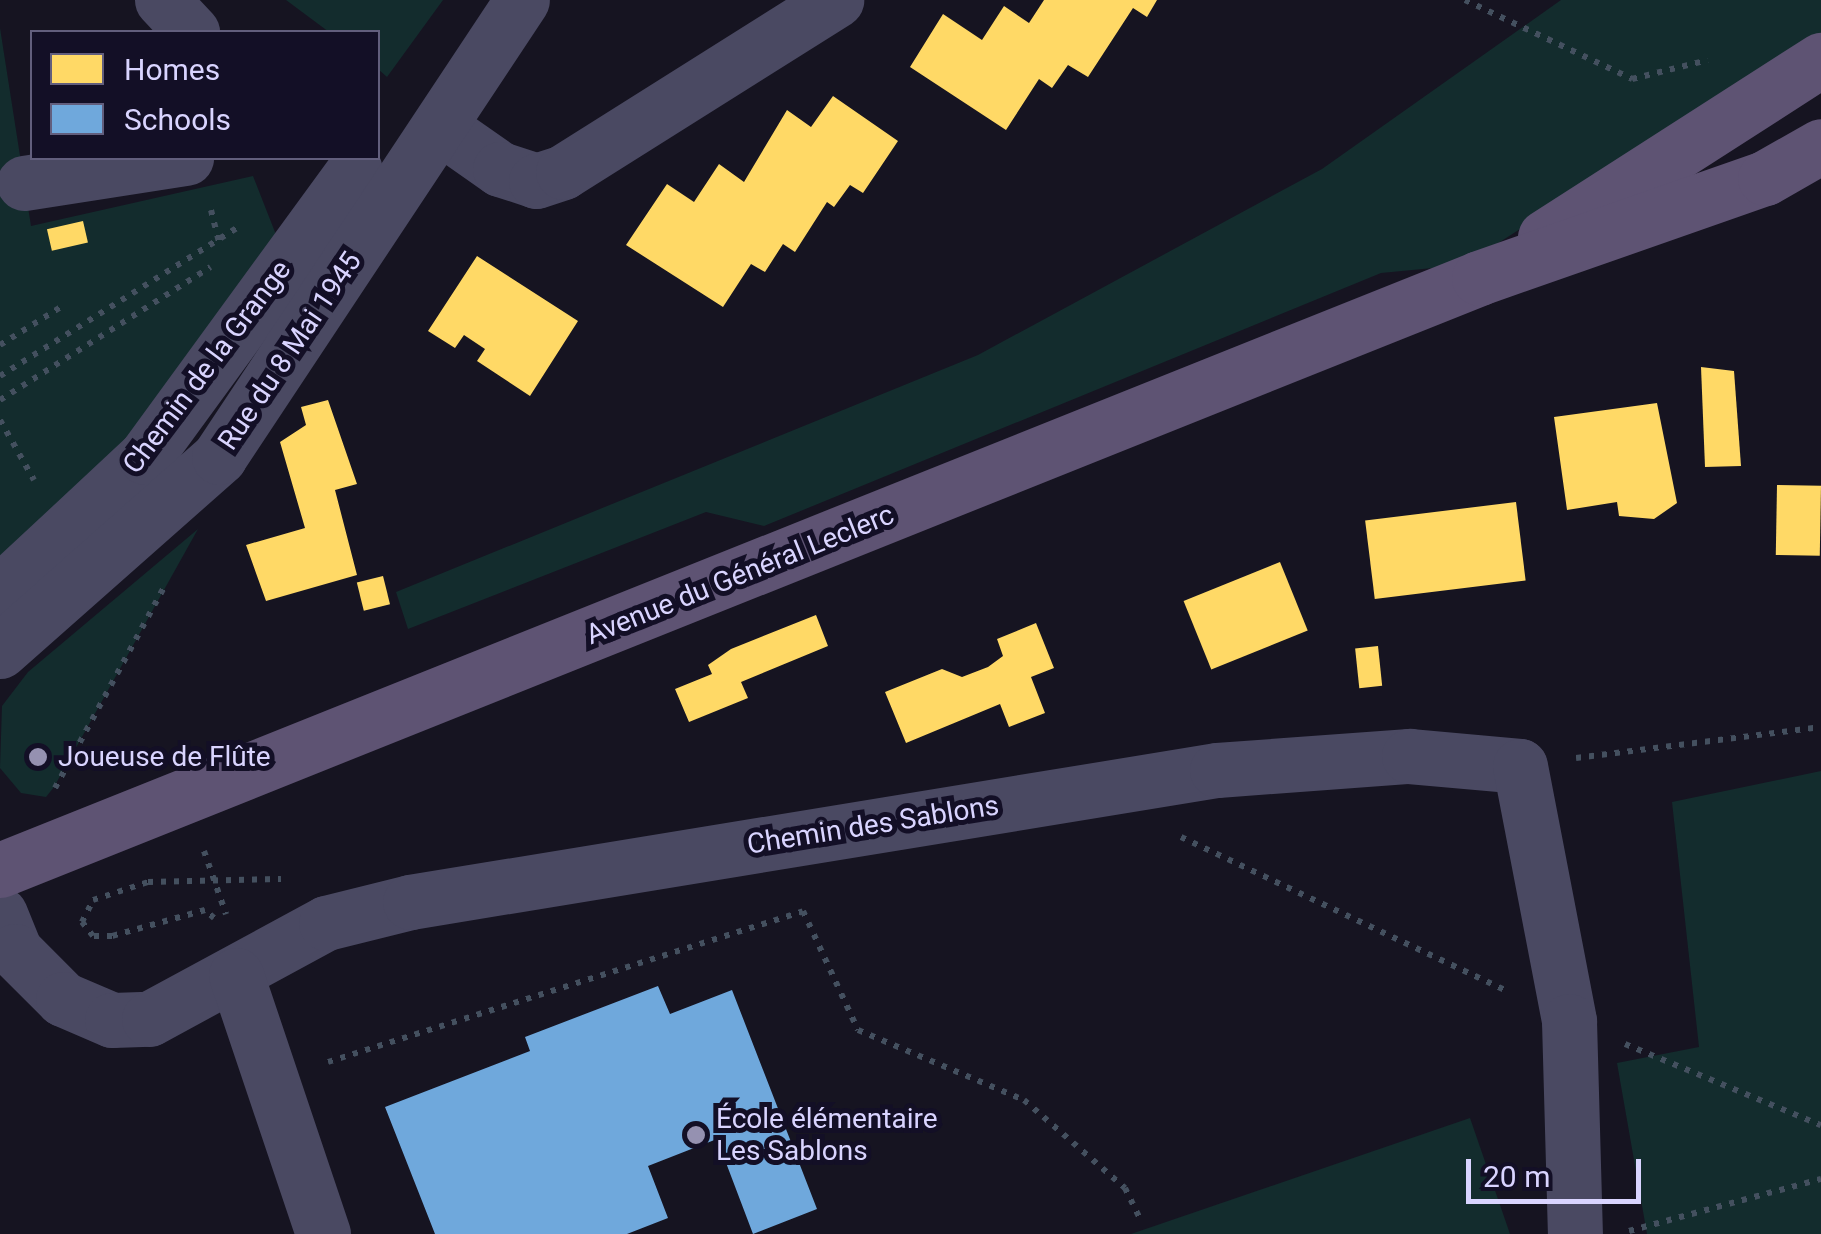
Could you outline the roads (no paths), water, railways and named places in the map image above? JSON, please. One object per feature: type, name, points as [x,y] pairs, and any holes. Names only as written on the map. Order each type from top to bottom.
[{"type":"main road","points":[[1479,278],[1690,144],[1813,82]]},
{"type":"main road","points":[[1479,278],[1764,178],[1821,146]]},
{"type":"main road","points":[[1764,178],[1821,175]]},
{"type":"main road","name":"Avenue du Général Leclerc","points":[[0,870],[1479,278]]},
{"type":"street","points":[[162,0],[190,30]]},
{"type":"street","name":"Rue du 8 Mai 1945","points":[[0,650],[220,457],[363,174],[440,126],[522,0]]},
{"type":"street","points":[[440,126],[500,169],[536,180],[563,172],[836,0]]},
{"type":"street","points":[[24,182],[172,160]]},
{"type":"street","name":"Chemin de la Grange","points":[[0,592],[145,457],[363,174]]},
{"type":"street","name":"Chemin des Sablons","points":[[0,914],[14,951],[64,999],[112,1020],[149,1019],[360,914],[1217,770],[1409,756],[1520,766],[1569,1021],[1575,1234]]},
{"type":"street","points":[[236,975],[323,1234]]},
{"type":"place","name":"Joueuse de Flûte","points":[[38,757]]},
{"type":"place","name":"École élémentaire Les Sablons","points":[[696,1135]]}]
